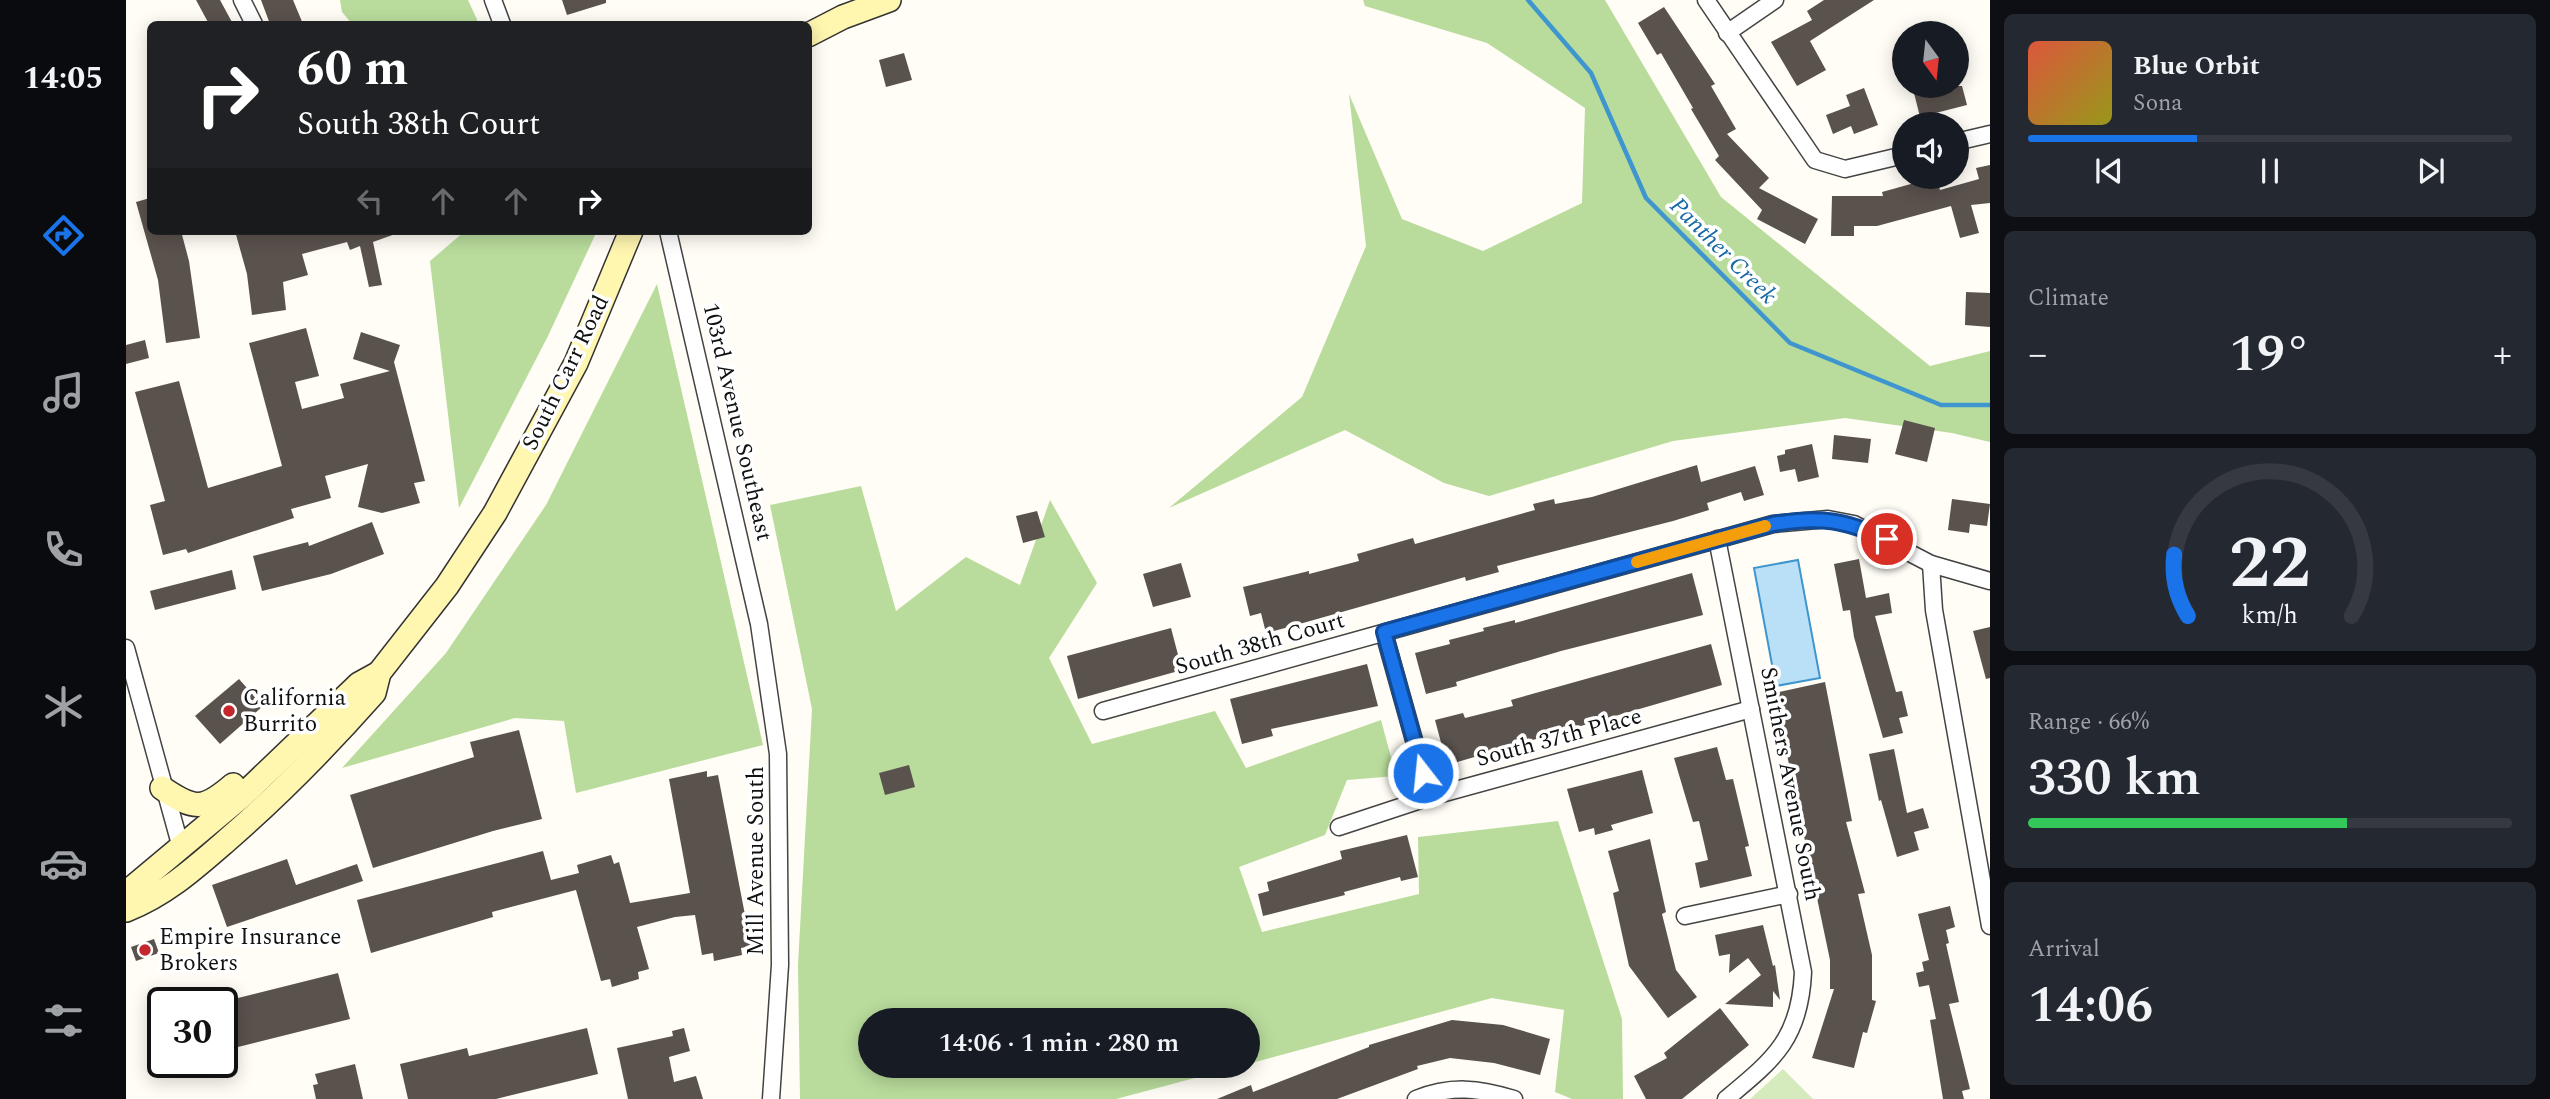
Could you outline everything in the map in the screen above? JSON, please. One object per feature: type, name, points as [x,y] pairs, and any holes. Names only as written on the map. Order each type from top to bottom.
[{"type":"main road","points":[[812,33],[843,17],[889,0]]},
{"type":"main road","name":"South Carr Road","points":[[379,673],[447,586],[495,513],[576,363],[629,235]]},
{"type":"main road","points":[[126,893],[285,758],[359,684],[379,673]]},
{"type":"main road","points":[[126,910],[149,901],[181,879],[262,810],[374,693],[379,673]]},
{"type":"main road","points":[[162,788],[184,802],[197,806],[213,803],[251,770],[285,758]]},
{"type":"main road","points":[[126,910],[180,864],[181,848]]},
{"type":"street","points":[[242,0],[252,21]]},
{"type":"street","points":[[494,0],[501,21]]},
{"type":"street","points":[[1706,0],[1815,160],[1845,169],[1892,158]]},
{"type":"street","points":[[1727,33],[1775,0]]},
{"type":"street","points":[[1969,139],[1990,134]]},
{"type":"street","name":"103rd Avenue Southeast","points":[[669,235],[759,624]]},
{"type":"street","name":"South 38th Court","points":[[1103,711],[1773,524],[1828,519],[1854,524],[1931,564],[1990,581]]},
{"type":"street","name":"Smithers Avenue South","points":[[1717,540],[1789,894],[1802,972],[1797,1013],[1788,1037],[1772,1061],[1726,1099]]},
{"type":"street","points":[[1931,564],[1934,610],[1984,860],[1990,926]]},
{"type":"street","name":"Mill Avenue South","points":[[759,624],[778,754],[780,965],[771,1099]]},
{"type":"street","points":[[1384,632],[1430,797]]},
{"type":"street","points":[[126,648],[162,788],[181,848]]},
{"type":"street","name":"South 37th Place","points":[[1339,827],[1430,797],[1751,709]]},
{"type":"street","points":[[1685,916],[1789,894]]},
{"type":"street","points":[[1416,1099],[1437,1091],[1461,1088],[1514,1099]]},
{"type":"green space","points":[[340,0],[468,0],[478,21],[350,21],[342,12]]},
{"type":"green space","points":[[1363,0],[1605,0],[1721,197],[1930,366],[1990,351],[1990,442],[1952,433],[1845,418],[1673,441],[1489,496],[1444,483],[1345,430],[1169,508],[1302,397],[1366,246],[1349,94],[1402,219],[1483,251],[1582,203],[1585,108],[1487,43],[1365,6]]},
{"type":"green space","points":[[460,235],[595,235],[548,336],[459,508],[430,261]]},
{"type":"green space","points":[[657,284],[763,745],[576,793],[564,721],[515,718],[342,768],[446,653],[546,505]]},
{"type":"green space","points":[[861,486],[896,611],[966,557],[1020,585],[1050,500],[1097,583],[1049,658],[1092,744],[1215,711],[1246,768],[1381,720],[1396,776],[1347,780],[1325,835],[1239,867],[1262,932],[1419,894],[1418,837],[1558,821],[1622,1019],[1623,1099],[1572,1099],[1555,1092],[1564,1010],[1492,998],[1260,1061],[1260,1008],[858,1008],[858,1078],[1195,1078],[1116,1099],[800,1099],[798,965],[812,709],[770,505]]},
{"type":"green space","points":[[1783,1069],[1813,1099],[1750,1099]]},
{"type":"water","points":[[1798,560],[1820,678],[1776,686],[1754,568]]},
{"type":"building","points":[[196,0],[220,0],[231,21],[207,21]]},
{"type":"building","points":[[261,0],[293,0],[302,21],[269,21]]},
{"type":"building","points":[[562,0],[606,0],[606,3],[567,15]]},
{"type":"building","points":[[1824,0],[1874,0],[1810,41],[1826,70],[1797,86],[1771,42],[1812,20],[1807,11]]},
{"type":"building","points":[[1664,7],[1715,84],[1711,86],[1736,129],[1727,134],[1769,178],[1759,188],[1818,219],[1805,244],[1757,219],[1762,210],[1715,160],[1719,156],[1691,109],[1693,108],[1661,53],[1657,55],[1638,23]]},
{"type":"building","points":[[904,53],[912,80],[886,87],[879,60]]},
{"type":"building","points":[[1864,88],[1878,125],[1854,134],[1851,126],[1833,134],[1826,115],[1850,106],[1846,95]]},
{"type":"building","points":[[1915,98],[1965,98],[1967,105],[1940,112],[1919,112]]},
{"type":"building","points":[[1990,165],[1990,203],[1971,205],[1979,233],[1960,238],[1951,206],[1877,226],[1854,226],[1854,236],[1831,236],[1832,196],[1883,196],[1882,192],[1893,189],[1969,189],[1969,182],[1979,179],[1976,168]]},
{"type":"building","points":[[147,199],[147,235],[182,235],[189,261],[200,338],[166,343],[158,280],[136,202]]},
{"type":"building","points":[[236,235],[392,235],[373,242],[382,285],[369,287],[360,246],[350,250],[347,242],[302,254],[308,275],[283,282],[286,310],[252,315],[247,274]]},
{"type":"building","points":[[1966,292],[1990,293],[1990,327],[1965,325]]},
{"type":"building","points":[[306,328],[319,376],[295,382],[302,409],[344,398],[340,384],[390,371],[353,359],[361,332],[400,345],[394,362],[425,481],[414,483],[420,503],[382,513],[358,507],[368,464],[325,476],[331,498],[291,509],[294,518],[188,553],[186,549],[163,555],[150,505],[165,501],[135,392],[179,381],[208,488],[282,466],[249,343]]},
{"type":"building","points":[[145,340],[149,358],[126,364],[126,345]]},
{"type":"building","points":[[1904,420],[1935,428],[1927,462],[1895,454]]},
{"type":"building","points":[[1834,435],[1871,439],[1868,463],[1832,459]]},
{"type":"building","points":[[1812,444],[1819,477],[1798,482],[1795,469],[1780,472],[1777,456],[1785,454],[1785,450]]},
{"type":"building","points":[[1697,465],[1701,482],[1755,466],[1764,495],[1744,501],[1741,492],[1707,503],[1709,510],[1673,521],[1497,566],[1499,572],[1466,581],[1465,577],[1266,633],[1261,613],[1250,616],[1243,587],[1359,561],[1357,554],[1413,538],[1415,544],[1535,510],[1533,504],[1554,499],[1555,504],[1592,497]]},
{"type":"building","points":[[1952,499],[1990,504],[1987,526],[1970,524],[1969,533],[1948,530]]},
{"type":"building","points":[[1037,511],[1045,537],[1023,543],[1016,516]]},
{"type":"building","points":[[372,522],[384,554],[331,574],[262,591],[253,556],[308,542],[309,546]]},
{"type":"building","points":[[1859,559],[1866,598],[1889,593],[1892,613],[1875,616],[1896,692],[1902,691],[1908,716],[1899,718],[1903,733],[1883,738],[1854,637],[1850,610],[1843,611],[1834,564]]},
{"type":"building","points":[[1181,563],[1191,597],[1153,607],[1143,574]]},
{"type":"building","points":[[232,570],[236,589],[155,610],[150,591]]},
{"type":"building","points":[[1692,573],[1703,615],[1561,651],[1456,682],[1457,686],[1426,694],[1415,653],[1450,644],[1449,640],[1484,631],[1483,628],[1515,620],[1515,623]]},
{"type":"building","points":[[1990,627],[1990,678],[1986,679],[1973,631]]},
{"type":"building","points":[[1171,628],[1182,670],[1078,699],[1067,656]]},
{"type":"building","points":[[1711,644],[1722,685],[1447,765],[1435,720],[1463,713],[1465,718],[1513,706],[1511,700]]},
{"type":"building","points":[[1367,664],[1378,706],[1271,729],[1273,736],[1242,744],[1230,699]]},
{"type":"building","name":"California Burrito","points":[[239,679],[263,706],[220,744],[195,716]]},
{"type":"building","points":[[1825,682],[1852,821],[1846,822],[1865,893],[1858,894],[1872,955],[1872,1000],[1876,1001],[1867,1033],[1863,1032],[1854,1068],[1812,1058],[1834,989],[1830,989],[1830,960],[1774,693]]},
{"type":"building","points":[[519,730],[542,819],[493,831],[373,868],[350,795],[474,757],[470,742]]},
{"type":"building","points":[[1717,747],[1726,780],[1733,779],[1749,846],[1745,847],[1752,876],[1700,888],[1695,863],[1708,860],[1699,821],[1693,822],[1674,758]]},
{"type":"building","points":[[1894,749],[1907,813],[1923,808],[1929,828],[1914,832],[1919,850],[1897,857],[1881,800],[1879,801],[1869,754]]},
{"type":"building","points":[[909,765],[915,787],[885,795],[879,773]]},
{"type":"building","points":[[1642,770],[1653,813],[1611,825],[1613,830],[1595,835],[1594,828],[1579,832],[1567,789]]},
{"type":"building","points":[[707,771],[707,777],[718,775],[751,946],[741,948],[742,955],[714,961],[713,953],[702,955],[695,915],[675,917],[637,927],[649,969],[638,972],[639,979],[612,987],[610,979],[601,981],[576,890],[492,912],[493,917],[371,953],[357,900],[543,851],[551,880],[579,873],[577,865],[611,855],[614,864],[619,862],[630,903],[690,893],[669,779]]},
{"type":"building","points":[[1407,835],[1418,877],[1401,881],[1400,877],[1344,892],[1345,895],[1263,916],[1258,894],[1269,891],[1267,882],[1342,859],[1340,851]]},
{"type":"building","points":[[1650,839],[1666,912],[1662,914],[1676,970],[1697,997],[1668,1018],[1629,966],[1613,893],[1619,891],[1608,851]]},
{"type":"building","points":[[287,859],[296,885],[357,864],[363,881],[227,927],[212,885]]},
{"type":"building","points":[[1950,906],[1955,927],[1946,930],[1949,943],[1946,944],[1959,1002],[1949,1004],[1970,1089],[1962,1091],[1964,1099],[1943,1099],[1930,1020],[1936,1019],[1929,985],[1919,987],[1916,973],[1924,971],[1922,962],[1929,960],[1918,914]]},
{"type":"building","points":[[1763,925],[1773,966],[1775,965],[1780,1000],[1773,991],[1773,1007],[1725,1004],[1761,975],[1748,958],[1729,973],[1730,954],[1719,956],[1715,935]]},
{"type":"building","name":"Empire Insurance Brokers","points":[[154,939],[159,953],[136,961],[131,947]]},
{"type":"building","points":[[338,973],[350,1019],[238,1047],[238,998]]},
{"type":"building","points":[[1720,1008],[1749,1045],[1682,1099],[1646,1099],[1634,1076],[1667,1058],[1664,1053]]},
{"type":"building","points":[[1452,1020],[1503,1025],[1550,1039],[1540,1075],[1494,1063],[1450,1058],[1417,1066],[1418,1069],[1337,1099],[1217,1099],[1251,1085],[1253,1092],[1369,1045]]},
{"type":"building","points":[[587,1028],[598,1074],[496,1099],[408,1099],[400,1064],[467,1048],[469,1056]]},
{"type":"building","points":[[684,1028],[690,1051],[669,1057],[674,1082],[696,1076],[703,1099],[628,1099],[617,1048],[673,1036],[672,1031]]},
{"type":"building","points":[[355,1064],[363,1099],[316,1099],[313,1085],[318,1084],[315,1074]]},
{"type":"waterway","name":"Panther Creek","points":[[1528,0],[1591,73],[1646,198],[1790,343],[1941,405],[1990,405]]},
{"type":"slow traffic","points":[[1637,562],[1765,526]]},
{"type":"place","name":"California Burrito","points":[[229,711]]},
{"type":"place","name":"Empire Insurance Brokers","points":[[145,950]]},
{"type":"route","points":[[1423,773],[1384,632],[1773,524],[1801,519],[1828,519],[1854,524],[1887,539]]}]
